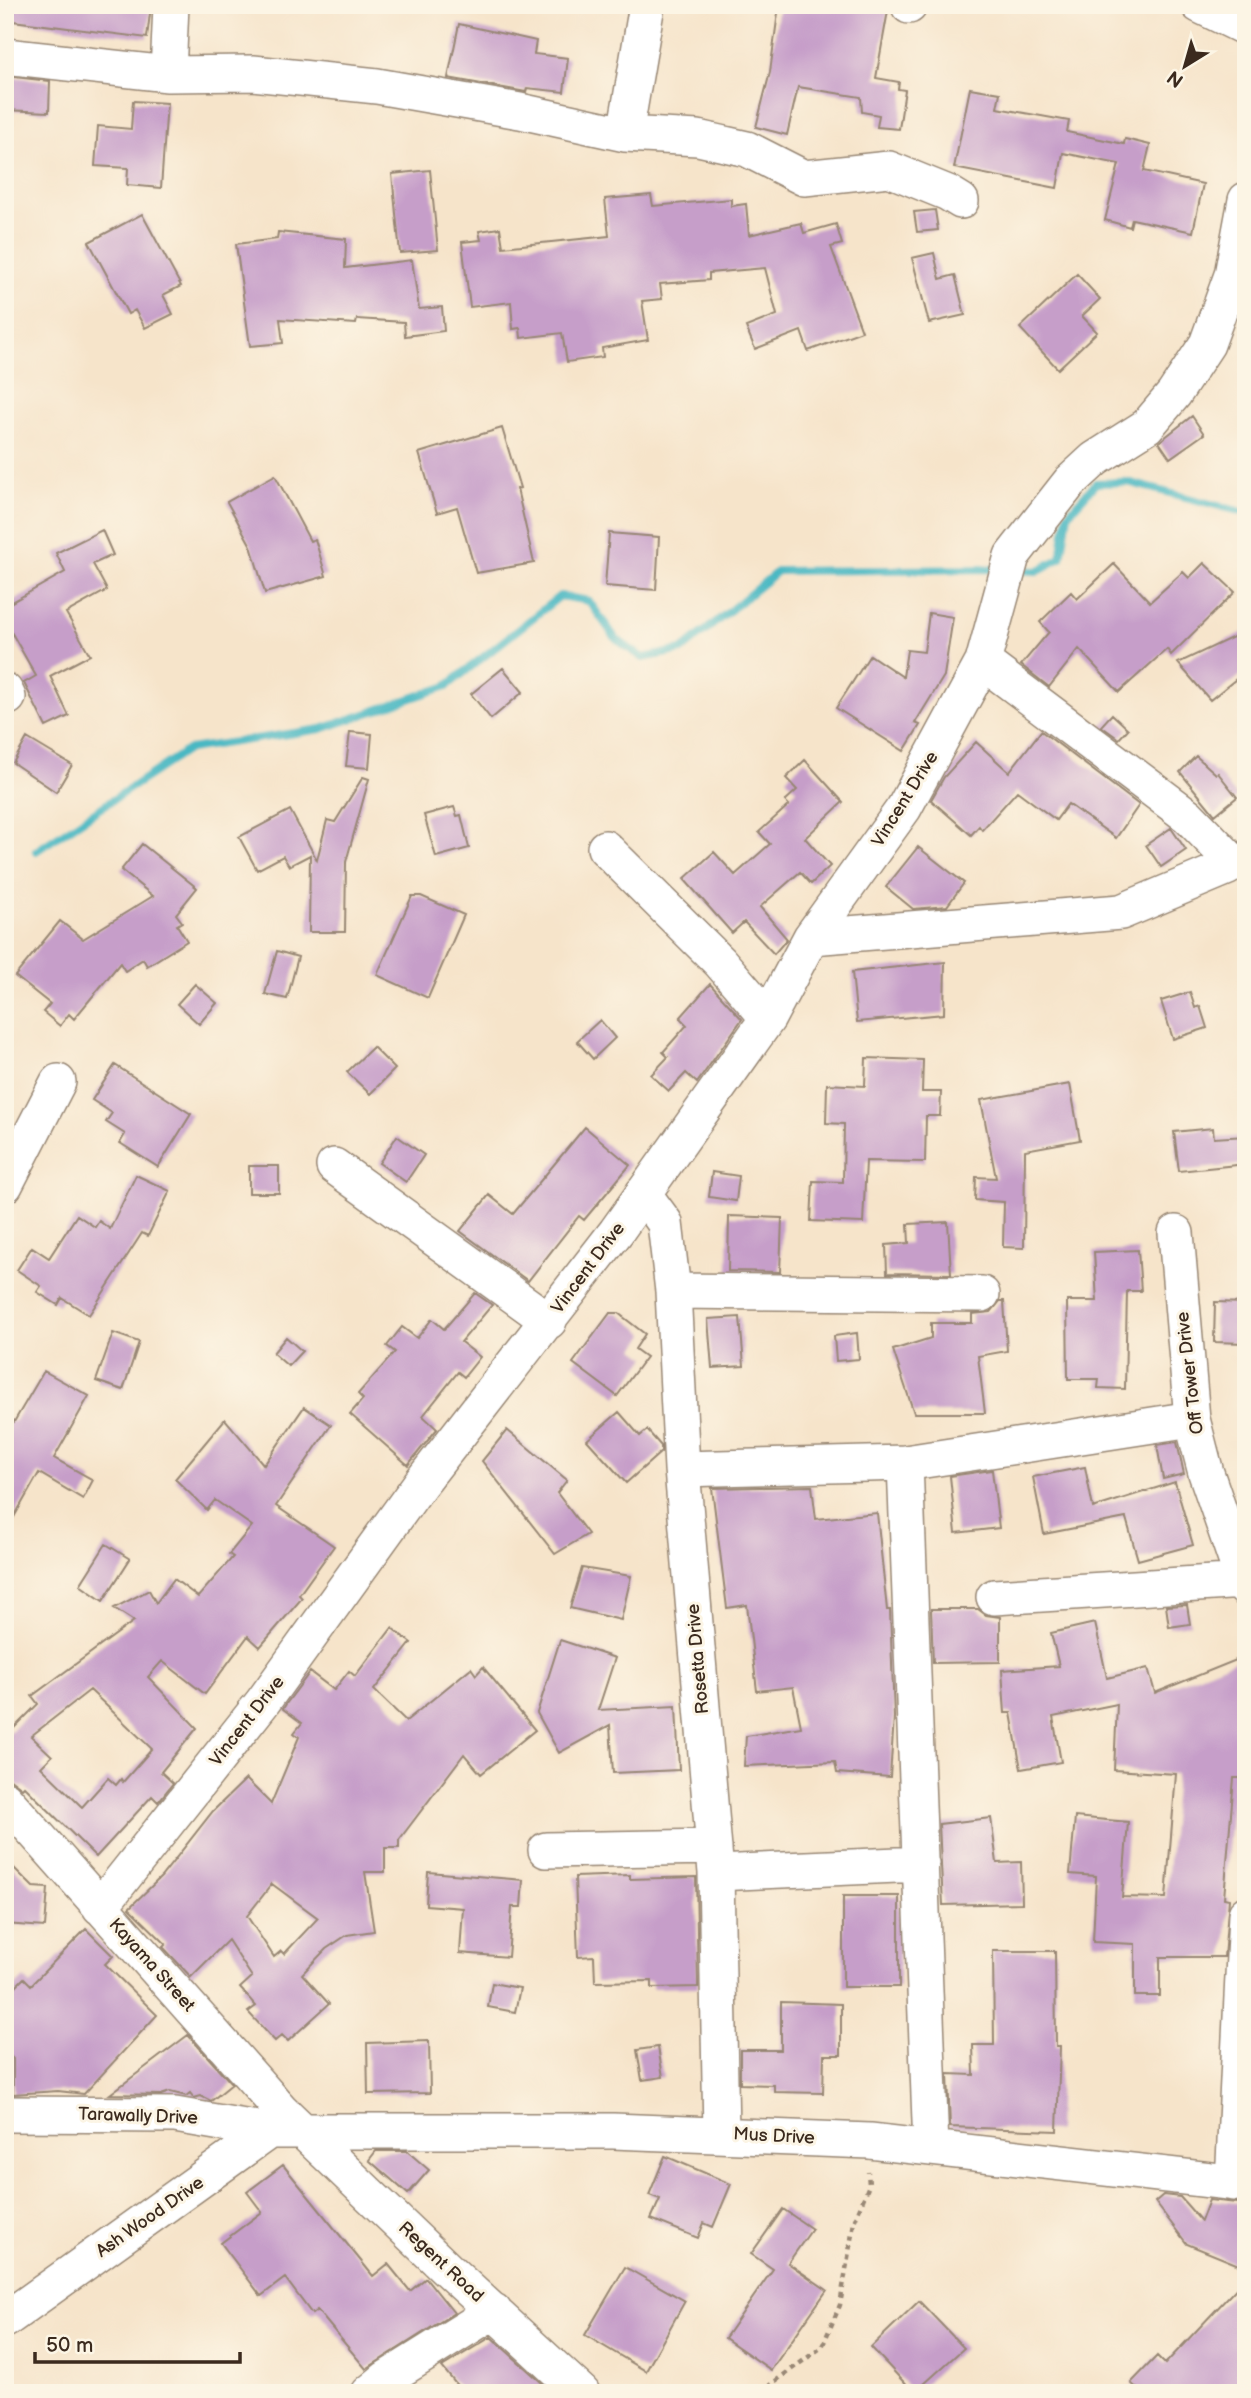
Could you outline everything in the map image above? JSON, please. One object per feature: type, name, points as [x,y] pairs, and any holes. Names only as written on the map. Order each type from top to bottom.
[{"type":"street","points":[[168,74],[171,5]]},
{"type":"street","points":[[625,134],[647,5]]},
{"type":"street","points":[[1199,5],[1246,28]]},
{"type":"street","points":[[5,56],[168,74],[253,73],[377,86],[520,111],[625,134],[698,138],[747,149],[804,178],[889,169],[948,192],[961,201]]},
{"type":"street","name":"Vincent Drive","points":[[100,1908],[262,1703],[420,1484],[549,1321],[768,1018],[811,937],[904,807],[984,662],[1007,570],[1070,482],[1095,459],[1147,426],[1174,394],[1207,344],[1232,275],[1246,200]]},
{"type":"street","points":[[811,937],[1121,912],[1228,867],[1230,859],[1188,816],[984,662]]},
{"type":"street","points":[[605,848],[720,962],[768,1018]]},
{"type":"street","points":[[5,1185],[58,1082]]},
{"type":"street","points":[[334,1166],[549,1321]]},
{"type":"street","name":"Rosetta Drive","points":[[643,1193],[666,1223],[673,1291],[682,1469],[715,1860],[720,2133]]},
{"type":"street","name":"Off Tower Drive","points":[[1176,1233],[1192,1419],[1206,1473],[1245,1585]]},
{"type":"street","points":[[673,1291],[982,1294]]},
{"type":"street","points":[[682,1469],[905,1463],[1192,1419]]},
{"type":"street","points":[[905,1463],[931,2148]]},
{"type":"street","points":[[994,1597],[1245,1585]]},
{"type":"street","name":"Kayama Street","points":[[5,1799],[100,1908],[285,2130]]},
{"type":"street","points":[[546,1850],[715,1860],[921,1864]]},
{"type":"street","points":[[1240,2184],[1246,1914]]},
{"type":"street","name":"Tarawally Drive","points":[[5,2114],[175,2115],[285,2130]]},
{"type":"street","name":"Mus Drive","points":[[285,2130],[720,2133],[870,2141],[1240,2184]]},
{"type":"street","name":"Regent Road","points":[[285,2130],[494,2311],[582,2393]]},
{"type":"street","name":"Ash Wood Drive","points":[[5,2320],[285,2130]]},
{"type":"street","points":[[369,2393],[387,2378],[494,2311]]},
{"type":"path","points":[[758,2393],[822,2347],[840,2305],[854,2222],[869,2185],[866,2150],[870,2141]]},
{"type":"building","points":[[5,5],[151,5],[147,38],[5,20]]},
{"type":"building","points":[[779,5],[889,5],[876,78],[899,82],[898,89],[905,90],[899,129],[877,127],[879,115],[862,112],[861,97],[798,87],[787,135],[756,127],[770,72]]},
{"type":"building","points":[[459,24],[536,41],[534,54],[568,58],[564,92],[527,88],[526,92],[448,78]]},
{"type":"building","points":[[5,76],[50,81],[49,112],[5,110]]},
{"type":"building","points":[[970,88],[1000,93],[997,108],[1069,121],[1067,132],[1124,144],[1125,139],[1150,145],[1144,171],[1203,184],[1193,232],[1132,219],[1130,227],[1105,220],[1119,164],[1063,153],[1057,188],[954,168]]},
{"type":"building","points":[[133,101],[167,103],[161,188],[127,185],[128,168],[95,166],[98,126],[131,129]]},
{"type":"building","points":[[430,170],[438,250],[400,253],[392,174]]},
{"type":"building","points":[[651,195],[653,206],[731,199],[731,206],[746,204],[749,235],[801,223],[804,233],[836,224],[842,244],[831,247],[862,331],[808,351],[801,331],[755,349],[746,327],[777,315],[765,268],[709,273],[709,280],[660,284],[662,299],[642,301],[648,340],[602,348],[603,357],[567,362],[562,333],[521,338],[520,328],[513,329],[511,302],[470,307],[462,242],[481,240],[479,231],[500,228],[503,247],[609,236],[605,199]]},
{"type":"building","points":[[935,210],[938,230],[917,232],[914,212]]},
{"type":"building","points":[[142,214],[181,286],[163,295],[173,314],[145,328],[135,310],[128,314],[89,242]]},
{"type":"building","points":[[278,232],[346,239],[345,268],[412,260],[419,309],[442,307],[444,331],[405,336],[404,322],[357,319],[356,324],[280,319],[283,343],[250,346],[236,244],[277,239]]},
{"type":"building","points":[[934,253],[940,279],[955,275],[965,315],[929,323],[912,258]]},
{"type":"building","points":[[1077,274],[1100,299],[1082,316],[1097,332],[1058,369],[1020,328]]},
{"type":"building","points":[[1192,416],[1204,434],[1170,458],[1159,442]]},
{"type":"building","points":[[502,428],[520,488],[517,489],[534,563],[476,573],[457,507],[437,513],[419,453]]},
{"type":"building","points":[[275,475],[310,541],[315,539],[326,576],[265,593],[251,546],[227,502]]},
{"type":"building","points":[[102,530],[113,555],[93,564],[107,590],[66,613],[90,655],[50,676],[69,716],[46,727],[24,683],[36,676],[5,621],[5,606],[65,572],[56,553]]},
{"type":"building","points":[[609,533],[659,537],[656,590],[605,586]]},
{"type":"building","points":[[1204,563],[1235,592],[1171,655],[1167,649],[1119,692],[1079,649],[1049,687],[1021,665],[1049,632],[1040,622],[1071,592],[1077,599],[1114,564],[1150,602],[1183,572],[1189,578]]},
{"type":"building","points":[[929,613],[953,617],[944,676],[915,723],[920,725],[904,751],[836,708],[870,655],[903,677],[907,650],[924,652]]},
{"type":"building","points":[[1246,631],[1246,671],[1210,700],[1178,663]]},
{"type":"building","points":[[503,668],[523,692],[491,719],[471,694]]},
{"type":"building","points":[[1112,714],[1128,729],[1119,739],[1101,726]]},
{"type":"building","points":[[1041,731],[1139,805],[1116,838],[1068,804],[1056,820],[1017,791],[982,830],[979,826],[971,835],[931,800],[944,777],[976,742],[1009,772]]},
{"type":"building","points":[[350,732],[372,734],[369,768],[346,766]]},
{"type":"building","points":[[27,738],[72,765],[56,792],[13,763]]},
{"type":"building","points":[[1196,756],[1218,773],[1237,797],[1215,815],[1180,772]]},
{"type":"building","points":[[805,760],[843,802],[805,838],[830,866],[811,884],[800,872],[760,907],[787,939],[774,954],[744,922],[732,933],[684,879],[714,852],[735,875],[770,844],[759,832],[789,805],[785,801],[797,790],[786,778]]},
{"type":"building","points":[[363,777],[369,779],[346,862],[345,932],[309,932],[310,855],[289,866],[283,856],[257,870],[239,837],[290,810],[317,860],[327,820],[335,822]]},
{"type":"building","points":[[454,807],[457,816],[461,815],[469,848],[436,857],[424,815]]},
{"type":"building","points":[[1171,828],[1186,850],[1161,867],[1146,845]]},
{"type":"building","points":[[142,844],[197,888],[176,914],[182,922],[177,925],[187,941],[147,966],[143,959],[125,971],[120,963],[74,1019],[69,1014],[60,1026],[43,1012],[50,1004],[15,976],[60,921],[83,939],[153,896],[121,870]]},
{"type":"building","points":[[918,847],[964,883],[947,906],[913,909],[886,887]]},
{"type":"building","points":[[412,896],[421,896],[464,915],[428,998],[377,975]]},
{"type":"building","points":[[277,951],[298,957],[287,999],[265,994]]},
{"type":"building","points":[[945,962],[944,1014],[857,1022],[852,972]]},
{"type":"building","points":[[195,984],[217,1003],[199,1024],[177,1004]]},
{"type":"building","points":[[710,984],[742,1019],[697,1083],[686,1073],[669,1091],[651,1075],[668,1057],[663,1052],[687,1025],[680,1018]]},
{"type":"building","points":[[1190,992],[1195,1008],[1200,1006],[1207,1028],[1173,1039],[1161,1001]]},
{"type":"building","points":[[600,1020],[615,1038],[593,1059],[577,1041]]},
{"type":"building","points":[[373,1047],[395,1069],[370,1094],[347,1072]]},
{"type":"building","points":[[866,1058],[923,1060],[922,1092],[941,1092],[940,1116],[926,1116],[925,1162],[866,1161],[863,1223],[811,1221],[813,1181],[843,1182],[844,1124],[826,1123],[827,1084],[865,1086]]},
{"type":"building","points":[[115,1065],[191,1114],[158,1167],[120,1143],[125,1134],[106,1122],[112,1113],[92,1100]]},
{"type":"building","points":[[1070,1084],[1080,1140],[1025,1150],[1024,1248],[1003,1247],[1004,1202],[975,1200],[976,1177],[996,1178],[981,1100]]},
{"type":"building","points":[[585,1127],[630,1165],[584,1220],[579,1216],[528,1281],[460,1231],[489,1195],[513,1214]]},
{"type":"building","points":[[1213,1128],[1214,1138],[1246,1136],[1246,1164],[1179,1171],[1174,1132]]},
{"type":"building","points":[[397,1136],[424,1155],[406,1182],[379,1163]]},
{"type":"building","points":[[249,1166],[279,1166],[279,1193],[249,1193]]},
{"type":"building","points":[[712,1172],[739,1176],[736,1201],[709,1197]]},
{"type":"building","points":[[136,1175],[170,1191],[148,1236],[142,1233],[89,1315],[62,1298],[58,1305],[37,1292],[41,1286],[17,1270],[32,1247],[49,1258],[77,1215],[95,1227],[99,1221],[110,1229]]},
{"type":"building","points":[[729,1216],[782,1218],[780,1272],[728,1271]]},
{"type":"building","points":[[948,1222],[951,1274],[887,1273],[886,1245],[909,1243],[908,1224]]},
{"type":"building","points":[[1138,1250],[1141,1291],[1127,1291],[1125,1389],[1098,1388],[1099,1379],[1068,1379],[1067,1301],[1097,1301],[1094,1252]]},
{"type":"building","points":[[475,1293],[492,1305],[461,1342],[480,1357],[464,1377],[458,1372],[423,1416],[437,1429],[408,1465],[350,1414],[363,1399],[358,1394],[395,1352],[387,1346],[402,1327],[417,1338],[432,1319],[444,1329]]},
{"type":"building","points":[[1000,1301],[1004,1301],[1007,1351],[978,1356],[985,1413],[914,1413],[893,1350],[931,1338],[931,1323],[972,1323],[972,1314],[991,1312]]},
{"type":"building","points":[[1215,1302],[1246,1303],[1246,1343],[1214,1342]]},
{"type":"building","points":[[610,1313],[618,1313],[645,1334],[635,1349],[646,1357],[617,1396],[573,1363]]},
{"type":"building","points":[[740,1317],[744,1366],[712,1368],[708,1319]]},
{"type":"building","points":[[113,1333],[139,1342],[123,1390],[96,1381]]},
{"type":"building","points":[[857,1333],[859,1359],[836,1361],[834,1336]]},
{"type":"building","points":[[286,1337],[302,1351],[288,1366],[273,1353]]},
{"type":"building","points":[[44,1371],[89,1396],[54,1458],[93,1480],[83,1499],[39,1473],[5,1533],[5,1417],[14,1422]]},
{"type":"building","points":[[304,1407],[331,1425],[276,1506],[334,1546],[299,1595],[302,1598],[260,1647],[248,1636],[205,1694],[162,1661],[148,1677],[197,1728],[161,1772],[173,1783],[158,1802],[152,1796],[96,1857],[24,1786],[22,1788],[5,1775],[5,1737],[38,1704],[32,1696],[134,1621],[114,1608],[149,1590],[156,1603],[174,1579],[198,1597],[233,1557],[229,1554],[252,1526],[215,1500],[207,1510],[175,1479],[225,1419],[264,1465]],"holes":[[[90,1690],[152,1749],[123,1782],[121,1779],[116,1785],[108,1778],[82,1807],[41,1767],[52,1756],[31,1736]]]},
{"type":"building","points":[[619,1412],[640,1436],[647,1430],[661,1446],[661,1452],[626,1483],[587,1440]]},
{"type":"building","points":[[507,1430],[567,1480],[557,1493],[588,1534],[555,1554],[482,1461]]},
{"type":"building","points":[[1177,1442],[1184,1474],[1163,1479],[1157,1445]]},
{"type":"building","points":[[1085,1467],[1093,1508],[1175,1482],[1193,1545],[1138,1560],[1126,1518],[1044,1534],[1033,1477]]},
{"type":"building","points":[[992,1470],[999,1528],[956,1533],[950,1476]]},
{"type":"building","points":[[812,1486],[816,1519],[877,1513],[887,1610],[890,1610],[894,1717],[890,1777],[837,1773],[835,1762],[744,1766],[746,1736],[801,1727],[793,1687],[757,1691],[747,1605],[727,1608],[712,1488]]},
{"type":"building","points":[[106,1544],[130,1559],[103,1601],[80,1585]]},
{"type":"building","points":[[582,1568],[631,1576],[621,1620],[570,1608]]},
{"type":"building","points":[[1187,1605],[1190,1624],[1169,1627],[1166,1606]]},
{"type":"building","points":[[931,1609],[978,1609],[986,1615],[1000,1617],[1000,1662],[933,1663]]},
{"type":"building","points":[[1095,1623],[1107,1678],[1148,1668],[1155,1693],[1246,1656],[1244,1778],[1234,1778],[1224,1898],[1229,1899],[1224,1957],[1160,1957],[1160,1996],[1135,1996],[1135,1944],[1093,1942],[1096,1876],[1070,1874],[1075,1817],[1128,1822],[1122,1897],[1166,1898],[1176,1774],[1114,1770],[1117,1704],[1053,1717],[1061,1762],[1021,1769],[1011,1713],[1005,1713],[1002,1670],[1059,1666],[1051,1633]]},
{"type":"building","points":[[392,1628],[411,1643],[374,1690],[406,1721],[471,1668],[476,1675],[483,1667],[535,1730],[481,1774],[464,1754],[399,1840],[399,1848],[385,1848],[385,1872],[365,1872],[374,1931],[347,1935],[326,1949],[302,1974],[329,2004],[288,2041],[282,2035],[275,2041],[248,2012],[256,2006],[240,1988],[252,1977],[228,1940],[191,1977],[163,1947],[166,1944],[129,1908],[161,1877],[213,1811],[246,1779],[271,1804],[299,1737],[294,1733],[302,1723],[283,1709],[310,1672],[334,1690],[349,1671],[355,1676]],"holes":[[[272,1884],[318,1918],[284,1954],[281,1951],[274,1957],[247,1916]]]},
{"type":"building","points":[[560,1640],[615,1658],[598,1710],[676,1706],[679,1770],[613,1773],[610,1725],[559,1753],[537,1713]]},
{"type":"building","points":[[991,1818],[997,1863],[1021,1862],[1022,1903],[943,1905],[939,1824]]},
{"type":"building","points":[[5,1859],[33,1887],[48,1888],[45,1927],[5,1924]]},
{"type":"building","points":[[428,1872],[523,1880],[521,1907],[512,1907],[508,1957],[460,1953],[463,1908],[426,1905]]},
{"type":"building","points":[[630,1875],[630,1879],[696,1877],[698,1987],[652,1988],[652,1981],[595,1982],[594,1956],[578,1957],[575,1877]]},
{"type":"building","points":[[843,1896],[899,1896],[899,1987],[843,1987]]},
{"type":"building","points":[[86,1929],[113,1956],[105,1964],[157,2015],[84,2094],[58,2091],[13,2094],[13,2059],[5,2051],[5,1997],[24,1978],[31,1985]]},
{"type":"building","points":[[993,1951],[1055,1951],[1056,2046],[1060,2046],[1057,2131],[950,2127],[948,2074],[974,2075],[973,2045],[994,2045]]},
{"type":"building","points":[[492,1983],[520,1988],[515,2012],[488,2007]]},
{"type":"building","points":[[781,2002],[841,2004],[841,2055],[824,2055],[823,2093],[774,2092],[774,2085],[740,2084],[740,2050],[781,2050]]},
{"type":"building","points":[[188,2035],[232,2084],[211,2101],[201,2096],[194,2098],[190,2093],[186,2096],[170,2092],[161,2095],[110,2094]]},
{"type":"building","points":[[429,2041],[430,2093],[368,2094],[367,2043]]},
{"type":"building","points":[[658,2047],[663,2077],[642,2080],[637,2050]]},
{"type":"building","points":[[376,2151],[407,2151],[429,2170],[408,2194],[369,2160]]},
{"type":"building","points":[[665,2156],[731,2184],[713,2227],[704,2223],[698,2238],[651,2219],[660,2199],[649,2195]]},
{"type":"building","points":[[283,2165],[373,2276],[388,2264],[410,2291],[426,2278],[454,2313],[366,2369],[317,2310],[312,2314],[285,2278],[261,2296],[221,2243],[262,2212],[247,2192]]},
{"type":"building","points":[[1163,2195],[1180,2197],[1201,2221],[1209,2200],[1246,2204],[1246,2268],[1187,2244],[1155,2202]]},
{"type":"building","points":[[783,2209],[812,2229],[788,2263],[827,2290],[771,2370],[725,2338],[773,2269],[751,2254]]},
{"type":"building","points":[[625,2267],[685,2301],[646,2371],[585,2335]]},
{"type":"building","points":[[1246,2278],[1246,2393],[1142,2393],[1131,2383],[1157,2356],[1165,2364]]},
{"type":"building","points":[[919,2301],[964,2348],[914,2393],[871,2347]]},
{"type":"building","points":[[491,2337],[552,2393],[463,2393],[442,2367]]},
{"type":"waterway","points":[[1015,570],[1037,571],[1061,558],[1068,514],[1096,483],[1127,482],[1246,513]]},
{"type":"waterway","points":[[36,851],[189,749],[321,729],[447,686],[560,596],[589,601],[616,639],[643,658],[682,650],[778,571],[999,569]]}]
